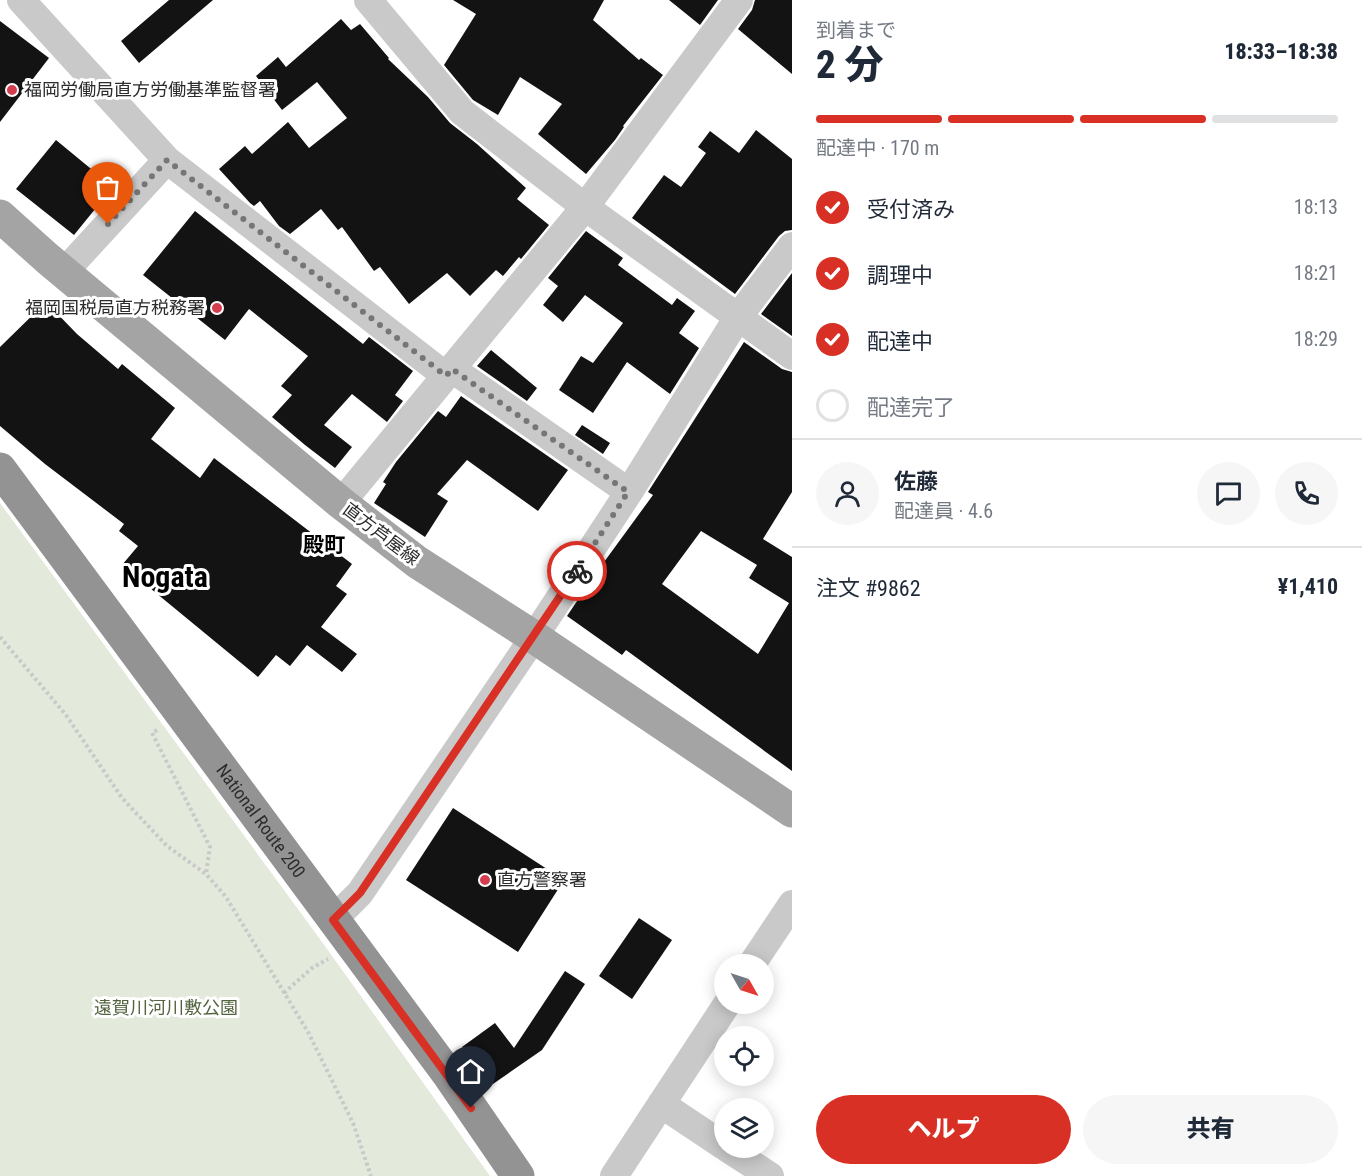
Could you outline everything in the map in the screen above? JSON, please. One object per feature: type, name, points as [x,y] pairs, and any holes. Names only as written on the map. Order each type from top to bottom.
[{"type":"highway","name":"National Route 200","points":[[0,469],[448,1074],[518,1176]]},
{"type":"main road","name":"直方芦屋線","points":[[0,216],[341,503],[417,562],[792,811]]},
{"type":"street","points":[[21,0],[167,160],[449,373],[628,492]]},
{"type":"street","points":[[368,0],[462,112],[585,207],[792,356]]},
{"type":"street","points":[[341,503],[585,207],[739,0]]},
{"type":"street","points":[[64,272],[167,160]]},
{"type":"street","points":[[333,920],[360,893],[534,638],[738,317],[792,246]]},
{"type":"street","points":[[759,954],[792,904]]},
{"type":"street","points":[[614,1176],[720,1014]]},
{"type":"street","points":[[661,1104],[714,1139]]},
{"type":"street","points":[[743,1158],[770,1176]]},
{"type":"path","points":[[0,637],[66,715],[122,798],[167,846],[206,874],[226,897],[308,1032],[353,1123],[371,1176]]},
{"type":"path","points":[[179,713],[152,733],[210,847],[206,874]]},
{"type":"path","points":[[284,993],[312,968]]},
{"type":"green space","name":"遠賀川河川敷公園","points":[[0,503],[317,935],[490,1176],[0,1176]]},
{"type":"building","points":[[169,0],[213,0],[139,63],[121,41]]},
{"type":"building","points":[[453,0],[604,0],[593,20],[639,60],[641,58],[663,75],[623,126],[615,140],[586,174],[538,134],[562,104],[520,77],[498,115],[473,100],[444,65],[476,14]]},
{"type":"building","points":[[669,0],[718,0],[700,25]]},
{"type":"building","points":[[755,0],[792,0],[792,74],[738,29],[752,10]]},
{"type":"building","points":[[341,19],[351,30],[360,24],[388,59],[428,97],[450,123],[526,188],[517,199],[549,225],[521,259],[519,257],[503,276],[496,270],[470,296],[447,273],[409,304],[380,267],[374,271],[342,227],[338,230],[321,209],[290,234],[279,226],[260,201],[254,206],[250,203],[219,169],[245,146],[252,154],[288,122],[309,148],[347,118],[317,82],[282,110],[256,76],[278,57],[286,67]]},
{"type":"building","name":"福岡労働局直方労働基準監督署","points":[[0,21],[49,58],[0,122]]},
{"type":"building","points":[[756,130],[792,159],[792,230],[785,231],[779,236],[735,294],[632,218],[664,175],[681,187],[706,153],[698,147],[710,131],[739,153]]},
{"type":"building","points":[[56,140],[113,187],[74,235],[16,189]]},
{"type":"building","points":[[195,211],[363,344],[369,337],[413,371],[395,395],[403,401],[387,422],[352,394],[324,425],[352,447],[335,468],[272,417],[292,395],[281,386],[308,356],[249,309],[225,340],[143,275]]},
{"type":"building","points":[[586,231],[623,258],[618,265],[672,305],[677,298],[695,311],[679,333],[699,348],[670,394],[627,362],[593,413],[559,390],[581,356],[593,363],[623,323],[585,295],[563,322],[543,305],[558,286],[548,278]]},
{"type":"building","points":[[792,273],[792,336],[761,314]]},
{"type":"building","points":[[46,302],[77,334],[118,369],[122,364],[175,408],[151,439],[200,478],[214,458],[352,564],[336,586],[347,594],[321,627],[357,654],[342,672],[307,645],[290,666],[276,655],[258,677],[122,565],[138,546],[119,531],[124,524],[45,464],[0,426],[0,347]]},
{"type":"building","points":[[744,342],[782,369],[792,372],[792,492],[763,539],[792,557],[792,771],[626,650],[622,655],[567,616],[653,495],[648,492]],"holes":[[[701,531],[757,565],[749,578],[789,603],[758,654],[662,584]]]},
{"type":"building","points":[[491,350],[537,388],[527,401],[477,366]]},
{"type":"building","points":[[461,396],[568,470],[538,511],[467,460],[437,494],[448,501],[425,537],[374,503],[386,484],[383,482],[396,462],[438,411],[446,417]]},
{"type":"building","points":[[582,425],[610,443],[603,454],[575,435]]},
{"type":"building","name":"直方警察署","points":[[453,808],[564,880],[518,952],[406,880]]},
{"type":"building","points":[[639,918],[672,940],[632,999],[599,976]]},
{"type":"building","points":[[565,971],[585,984],[542,1050],[490,1086],[462,1047],[495,1023],[514,1048]]},
{"type":"way so far","points":[[108,224],[167,160],[446,376],[452,369],[628,492],[577,571]]},
{"type":"place","name":"福岡労働局直方労働基準監督署","points":[[12,90]]},
{"type":"place","name":"福岡国税局直方税務署","points":[[217,308]]},
{"type":"place","name":"直方警察署","points":[[485,880]]},
{"type":"district","name":"殿町","points":[[324,545]]},
{"type":"district","name":"Nogata","points":[[165,577]]},
{"type":"route","points":[[471,1108],[333,920],[360,893],[577,571]]}]
